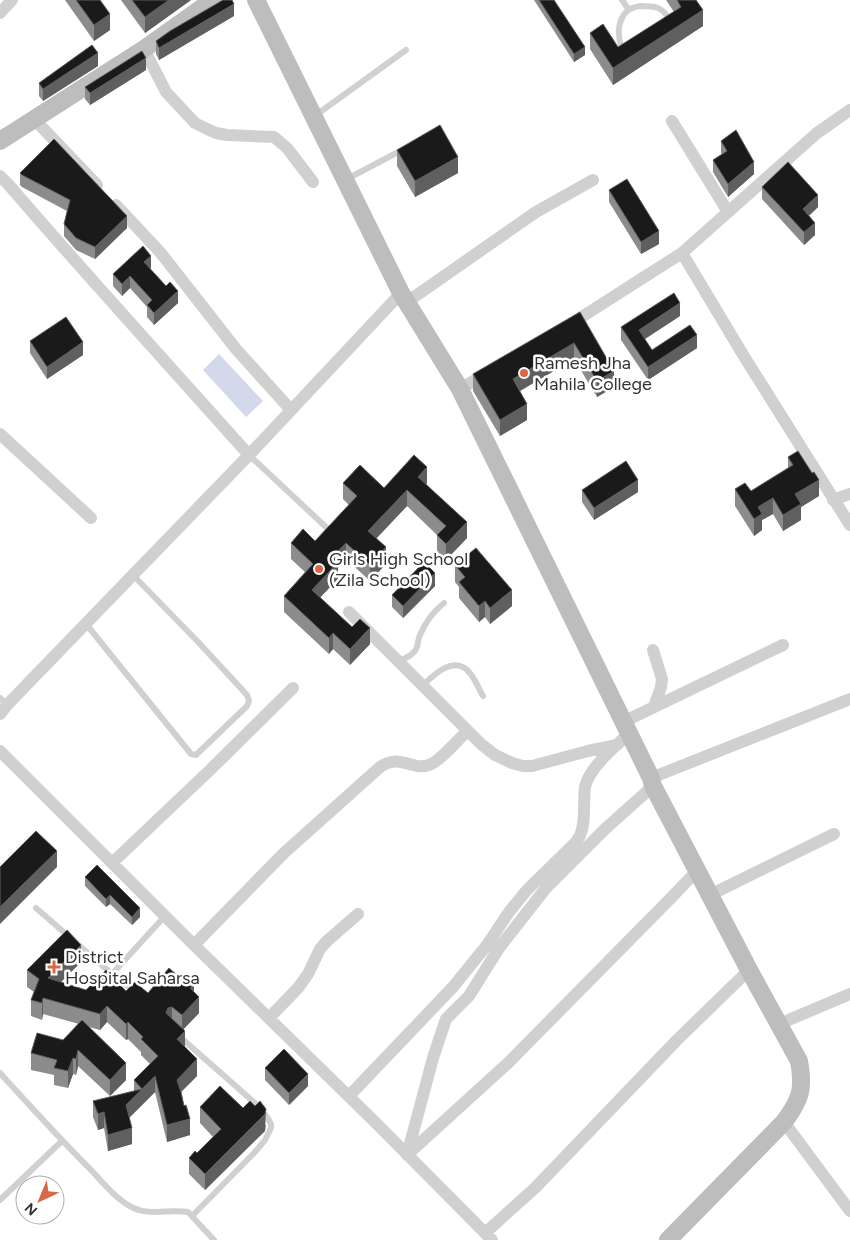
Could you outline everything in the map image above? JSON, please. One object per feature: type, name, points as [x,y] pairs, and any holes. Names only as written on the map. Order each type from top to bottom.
[{"type":"street","points":[[0,13],[12,0]]},
{"type":"street","points":[[0,141],[144,49],[213,0]]},
{"type":"street","points":[[256,0],[404,298],[460,389],[623,733],[652,782],[749,970],[799,1061],[802,1076],[800,1094],[795,1107],[784,1122],[668,1240]]},
{"type":"street","points":[[144,49],[166,92],[195,123],[216,133],[274,137],[287,148],[313,182]]},
{"type":"street","points":[[558,331],[682,253],[817,132],[850,110]]},
{"type":"street","points":[[34,120],[160,252],[236,349],[291,410]]},
{"type":"street","points":[[672,121],[728,212]]},
{"type":"street","points":[[0,176],[249,455]]},
{"type":"street","points":[[2,706],[86,624],[291,410],[404,298],[536,212],[593,180]]},
{"type":"street","points":[[682,253],[745,358],[850,525]]},
{"type":"street","points":[[460,389],[501,365]]},
{"type":"street","points":[[0,434],[91,518]]},
{"type":"street","points":[[834,500],[850,494]]},
{"type":"street","points":[[349,612],[467,731],[495,755],[512,763],[532,766],[545,763],[580,753],[623,733]]},
{"type":"street","points":[[349,1096],[453,987],[487,945],[509,912],[527,890],[575,843],[581,834],[586,786],[589,776],[623,733],[654,707],[782,644]]},
{"type":"street","points":[[653,650],[662,679],[661,688],[654,707]]},
{"type":"street","points":[[112,862],[210,770],[293,688]]},
{"type":"street","points":[[407,1155],[446,1019],[469,996],[500,948],[546,888],[652,782],[850,699]]},
{"type":"street","points":[[194,945],[284,853],[380,766],[392,760],[421,766],[430,765],[437,761],[467,731]]},
{"type":"street","points":[[0,751],[194,945],[349,1096],[488,1237],[677,1040],[749,970]]},
{"type":"street","points":[[710,895],[834,834]]},
{"type":"street","points":[[407,1155],[508,1063],[698,871]]},
{"type":"street","points":[[269,1018],[298,988],[308,974],[320,949],[358,914]]},
{"type":"street","points":[[779,1024],[850,994]]},
{"type":"street","points":[[784,1122],[850,1211]]},
{"type":"lane","points":[[622,0],[629,10]]},
{"type":"lane","points":[[640,6],[653,6],[667,14],[670,20],[668,26],[628,51],[622,48],[618,32],[621,21],[629,10],[640,6]]},
{"type":"lane","points":[[314,117],[406,50]]},
{"type":"lane","points":[[345,180],[413,144]]},
{"type":"lane","points":[[249,455],[328,529]]},
{"type":"lane","points":[[86,624],[191,754],[196,755],[247,706],[250,700],[247,695],[133,575]]},
{"type":"lane","points":[[398,661],[414,652],[421,633],[437,608],[444,603]]},
{"type":"lane","points":[[422,686],[448,666],[459,665],[467,670],[483,696]]},
{"type":"lane","points":[[36,908],[139,995]]},
{"type":"lane","points":[[112,974],[165,915]]},
{"type":"lane","points":[[175,1032],[256,1104],[267,1117],[272,1128],[266,1140],[192,1216]]},
{"type":"lane","points":[[0,1073],[62,1141],[126,1204],[138,1210],[150,1212],[188,1212],[214,1240]]},
{"type":"lane","points":[[0,1200],[62,1141]]},
{"type":"water","points":[[219,354],[263,401],[246,417],[203,370]]},
{"type":"building","points":[[76,0],[100,0],[110,14],[94,25]]},
{"type":"building","points":[[132,0],[169,0],[145,17]]},
{"type":"building","points":[[223,0],[232,0],[234,4],[159,48],[156,41]]},
{"type":"building","points":[[539,0],[554,0],[585,47],[574,54]]},
{"type":"building","points":[[677,0],[696,0],[703,10],[613,68],[590,33],[603,24],[618,47],[681,7]]},
{"type":"building","points":[[92,45],[98,53],[43,89],[39,83]]},
{"type":"building","points":[[142,51],[146,58],[90,93],[85,87]]},
{"type":"building","points":[[440,125],[458,157],[415,181],[397,150]]},
{"type":"building","points":[[736,130],[754,162],[728,184],[713,160],[727,151],[721,141]]},
{"type":"building","points":[[54,139],[127,216],[95,247],[76,238],[64,224],[70,200],[20,173]]},
{"type":"building","points":[[788,162],[818,195],[803,209],[815,223],[804,232],[762,187]]},
{"type":"building","points":[[627,179],[659,231],[641,242],[609,190]]},
{"type":"building","points":[[143,246],[151,256],[144,262],[166,286],[170,282],[178,291],[154,313],[147,305],[152,300],[130,276],[122,284],[113,274]]},
{"type":"building","points":[[674,293],[680,303],[639,330],[652,350],[690,325],[697,335],[648,367],[621,327]]},
{"type":"building","points":[[580,312],[614,371],[597,381],[574,343],[513,379],[527,404],[500,420],[473,374]]},
{"type":"building","points":[[66,317],[83,342],[47,367],[30,341]]},
{"type":"building","points":[[798,451],[812,473],[814,472],[819,480],[795,494],[801,504],[783,515],[773,498],[758,507],[762,514],[754,519],[735,489],[745,483],[751,491],[793,465],[788,457]]},
{"type":"building","points":[[414,455],[427,467],[418,477],[467,522],[446,544],[437,535],[446,526],[407,490],[368,531],[386,547],[370,565],[346,543],[332,557],[338,562],[312,590],[352,627],[360,619],[370,628],[350,649],[333,633],[329,638],[284,596],[313,564],[291,543],[303,529],[315,541],[357,496],[343,483],[360,465],[384,488]]},
{"type":"building","points":[[626,461],[638,480],[594,508],[582,490]]},
{"type":"building","points":[[476,548],[512,590],[490,608],[485,601],[479,606],[459,582],[465,577],[455,565]]},
{"type":"building","points":[[424,562],[435,573],[403,606],[392,595]]},
{"type":"building","points":[[36,831],[57,851],[0,907],[0,867]]},
{"type":"building","points":[[97,865],[140,908],[132,917],[110,895],[106,899],[85,877]]},
{"type":"building","points":[[67,930],[81,945],[48,978],[86,990],[106,970],[126,991],[135,982],[148,993],[169,968],[178,976],[182,973],[194,984],[190,988],[199,997],[182,1015],[172,1007],[168,1008],[166,1013],[185,1031],[177,1039],[197,1059],[177,1080],[184,1106],[186,1105],[190,1119],[167,1125],[155,1076],[142,1089],[134,1080],[158,1056],[128,1022],[126,1024],[107,1006],[100,1014],[43,998],[42,1003],[31,1000],[39,979],[27,970]]},
{"type":"building","points":[[82,1020],[126,1063],[110,1080],[78,1050],[76,1059],[73,1058],[68,1071],[54,1068],[57,1060],[31,1053],[37,1033],[63,1040]]},
{"type":"building","points":[[284,1049],[308,1074],[289,1093],[265,1068]]},
{"type":"building","points":[[220,1086],[243,1108],[250,1101],[255,1106],[260,1101],[266,1109],[265,1114],[205,1174],[189,1158],[195,1151],[197,1153],[221,1129],[200,1107]]},
{"type":"building","points":[[142,1089],[126,1105],[132,1128],[108,1135],[104,1112],[98,1114],[93,1101]]},
{"type":"place","name":"Ramesh Jha Mahila College","points":[[524,373]]},
{"type":"place","name":"Girls High School (Zila School)","points":[[319,569]]},
{"type":"place","name":"District Hospital Saharsa","points":[[54,967]]}]
